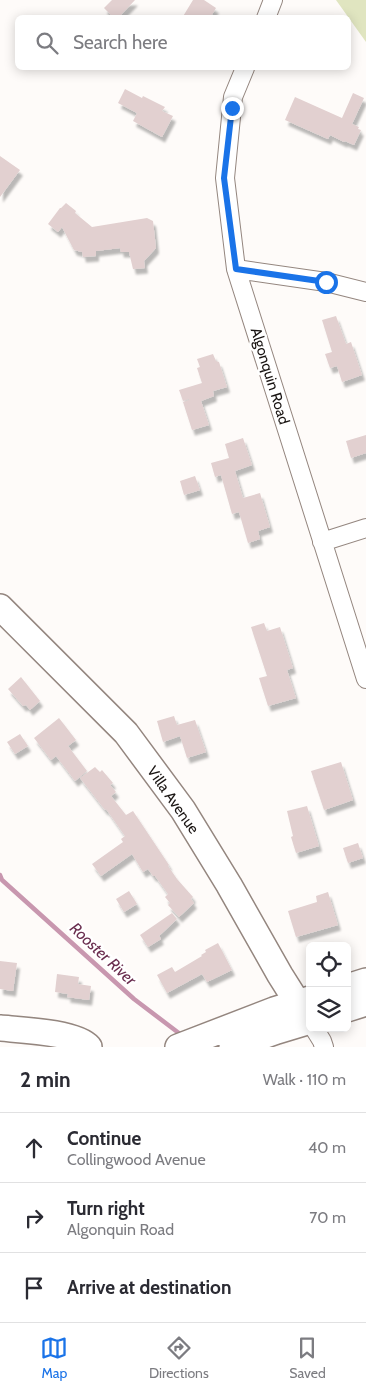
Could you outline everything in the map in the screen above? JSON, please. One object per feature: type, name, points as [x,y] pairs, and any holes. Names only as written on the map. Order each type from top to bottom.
[{"type":"main road","name":"Villa Avenue","points":[[0,607],[126,733],[183,810],[229,885],[280,975],[306,1012]]},
{"type":"main road","points":[[351,986],[366,981]]},
{"type":"main road","points":[[351,1008],[366,1003]]},
{"type":"main road","points":[[178,1047],[202,1038],[306,1013]]},
{"type":"main road","points":[[232,1047],[277,1031],[306,1014]]},
{"type":"main road","points":[[0,1028],[56,1034],[85,1042],[89,1047]]},
{"type":"street","points":[[267,15],[273,0]]},
{"type":"street","name":"Algonquin Road","points":[[245,70],[233,97],[224,178],[236,269],[366,679]]},
{"type":"street","points":[[236,269],[326,282],[366,292]]},
{"type":"street","points":[[322,542],[366,528]]},
{"type":"street","points":[[316,1032],[324,1047]]},
{"type":"green space","points":[[336,0],[366,0],[366,42],[351,21],[351,15],[347,15]]},
{"type":"building","points":[[112,0],[135,0],[121,15],[111,15],[104,8]]},
{"type":"building","points":[[193,0],[204,0],[216,8],[212,15],[184,15]]},
{"type":"building","points":[[125,89],[165,107],[162,111],[173,116],[162,137],[133,121],[137,113],[118,103]]},
{"type":"building","points":[[353,93],[364,98],[352,124],[361,130],[354,145],[330,135],[328,139],[285,120],[295,97],[342,118]]},
{"type":"building","points":[[0,156],[20,170],[0,197]]},
{"type":"building","points":[[66,203],[92,227],[147,218],[153,221],[156,248],[144,261],[145,268],[133,269],[129,252],[121,252],[120,248],[96,251],[96,256],[83,257],[82,252],[74,250],[62,227],[58,232],[48,224]]},
{"type":"building","points":[[336,316],[346,344],[351,342],[362,375],[342,382],[337,366],[330,368],[325,354],[332,352],[322,320]]},
{"type":"building","points":[[213,354],[216,361],[219,362],[227,387],[213,391],[214,396],[201,401],[209,425],[192,430],[183,402],[189,399],[183,401],[179,390],[202,383],[197,368],[200,367],[197,359]]},
{"type":"building","points":[[366,435],[366,453],[351,458],[346,441]]},
{"type":"building","points":[[243,438],[252,465],[235,471],[243,498],[260,493],[270,527],[258,531],[260,539],[248,543],[239,512],[232,514],[221,475],[215,477],[211,463],[229,458],[225,444]]},
{"type":"building","points":[[195,476],[200,490],[184,495],[180,481]]},
{"type":"building","points":[[264,623],[267,631],[280,627],[293,668],[287,670],[296,698],[268,706],[259,678],[267,676],[251,627]]},
{"type":"building","points":[[21,677],[40,701],[30,710],[26,705],[23,706],[8,689]]},
{"type":"building","points":[[174,716],[177,725],[195,720],[206,752],[187,758],[180,736],[163,742],[157,721]]},
{"type":"building","points":[[59,718],[76,740],[68,746],[87,771],[75,781],[56,756],[51,760],[34,738]]},
{"type":"building","points":[[20,734],[28,746],[15,754],[7,742]]},
{"type":"building","points":[[341,762],[353,800],[324,810],[311,771]]},
{"type":"building","points":[[95,767],[100,772],[102,770],[113,783],[110,785],[116,792],[111,796],[126,815],[133,811],[177,879],[193,897],[191,899],[194,903],[179,917],[168,905],[170,903],[165,897],[168,894],[155,876],[148,869],[143,872],[132,854],[101,876],[92,864],[123,842],[121,839],[125,836],[106,809],[80,778]]},
{"type":"building","points":[[307,806],[319,846],[296,853],[291,837],[293,836],[287,811]]},
{"type":"building","points":[[358,843],[363,858],[348,863],[343,848]]},
{"type":"building","points":[[129,891],[137,904],[124,912],[116,899]]},
{"type":"building","points":[[328,892],[338,925],[296,937],[288,911],[317,902],[316,896]]},
{"type":"building","points":[[172,913],[177,919],[159,936],[161,939],[148,947],[140,935]]},
{"type":"building","points":[[218,943],[232,970],[207,982],[202,974],[167,993],[157,975],[172,967],[175,972],[202,956],[206,952],[205,950]]},
{"type":"building","points":[[0,961],[17,963],[13,991],[0,989]]},
{"type":"building","points":[[57,974],[79,977],[78,984],[91,986],[89,1000],[67,997],[68,994],[55,992]]},
{"type":"waterway","name":"Rooster River","points":[[0,875],[2,880],[134,999],[184,1037]]},
{"type":"route","points":[[232,108],[224,178],[236,269],[326,282]]}]
